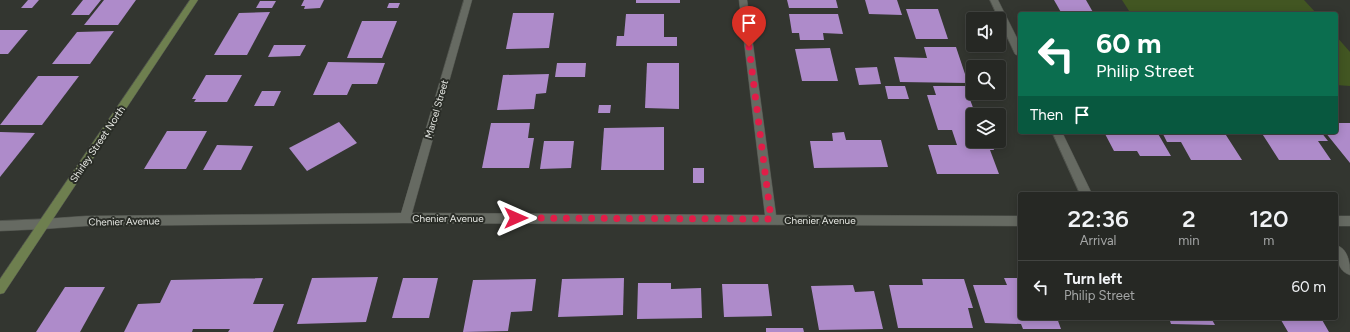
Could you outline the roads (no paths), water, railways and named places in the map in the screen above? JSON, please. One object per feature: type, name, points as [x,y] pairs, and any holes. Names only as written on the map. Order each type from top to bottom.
[{"type":"main road","name":"Shirley Street North","points":[[0,289],[194,0]]},
{"type":"street","name":"Marcel Street","points":[[405,218],[468,0]]},
{"type":"street","points":[[743,0],[771,219]]},
{"type":"street","points":[[994,0],[1018,50]]},
{"type":"street","points":[[1058,134],[1085,192]]},
{"type":"street","name":"Chenier Avenue","points":[[0,226],[86,221],[405,218],[1018,221]]},
{"type":"street","points":[[1338,221],[1350,221]]},
{"type":"street","points":[[1338,253],[1350,270]]}]
